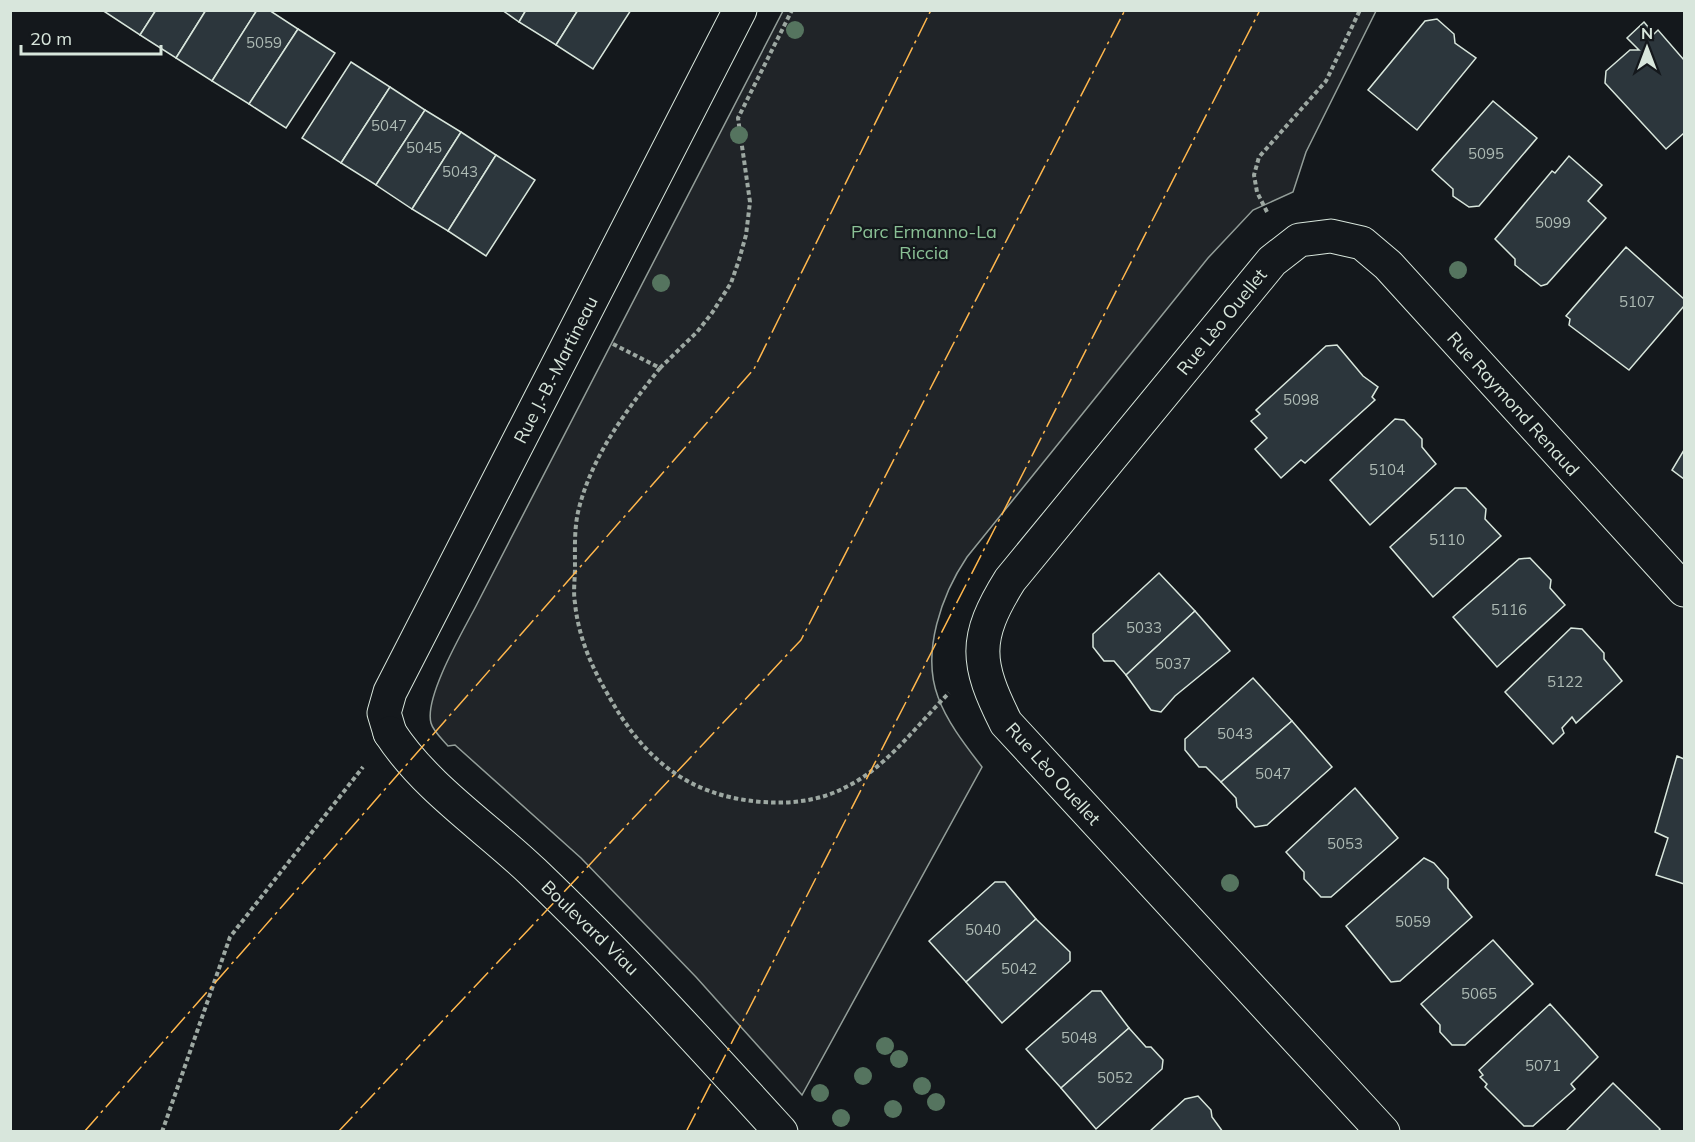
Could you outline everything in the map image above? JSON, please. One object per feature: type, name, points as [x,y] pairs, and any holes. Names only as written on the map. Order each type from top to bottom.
[{"type":"street","name":"Rue J.-B.-Martineau","points":[[390,732],[384,713],[390,692],[740,10]]},
{"type":"street","name":"Rue Lèo Ouellet","points":[[1331,236],[1299,240],[1272,261],[1010,580],[991,611],[982,659],[988,688],[1006,723],[1383,1131]]},
{"type":"street","name":"Rue Raymond Renaud","points":[[1331,236],[1362,243],[1388,265],[1684,590]]},
{"type":"street","name":"Boulevard Viau","points":[[390,732],[419,770],[531,870],[639,975],[781,1131]]},
{"type":"path","points":[[792,10],[738,118],[750,202],[746,235],[731,283],[697,332],[660,368],[620,418],[604,447],[578,509],[574,538],[574,603],[591,662],[636,741],[656,759],[683,779],[733,800],[781,803],[818,798],[845,788],[871,773],[982,659]]},
{"type":"path","points":[[1286,250],[1257,192],[1254,175],[1259,157],[1326,81],[1360,10]]},
{"type":"path","points":[[578,326],[660,368]]},
{"type":"path","points":[[162,1131],[230,936],[390,732]]},
{"type":"green space","name":"Parc Ermanno-La Riccia","points":[[783,11],[1376,11],[1306,152],[1293,192],[1253,210],[1208,258],[967,557],[958,572],[942,606],[937,624],[933,643],[933,680],[946,716],[982,767],[802,1095],[696,977],[581,858],[455,745],[448,746],[432,726],[430,712],[433,697],[454,647]]},
{"type":"building","points":[[102,10],[156,10],[140,35]]},
{"type":"building","points":[[156,10],[206,10],[176,58],[140,35]]},
{"type":"building","points":[[206,10],[257,10],[212,81],[176,58]]},
{"type":"building","points":[[257,10],[269,10],[298,29],[249,104],[212,81]]},
{"type":"building","points":[[502,10],[526,10],[519,22]]},
{"type":"building","points":[[526,10],[578,10],[556,45],[519,22]]},
{"type":"building","points":[[578,10],[631,10],[593,69],[556,45]]},
{"type":"building","points":[[1437,19],[1454,34],[1455,43],[1476,58],[1417,130],[1368,90],[1425,21]]},
{"type":"building","points":[[1644,22],[1654,34],[1658,30],[1684,60],[1684,133],[1666,149],[1605,83],[1606,71],[1630,50],[1639,50],[1627,38]]},
{"type":"building","points":[[298,29],[335,53],[286,128],[249,104]]},
{"type":"building","points":[[351,62],[390,87],[341,163],[302,138]]},
{"type":"building","points":[[390,87],[425,110],[376,185],[341,163]]},
{"type":"building","points":[[1493,101],[1537,138],[1479,206],[1469,207],[1453,196],[1453,189],[1432,170]]},
{"type":"building","points":[[425,110],[461,132],[412,209],[376,185]]},
{"type":"building","points":[[461,132],[496,155],[448,231],[412,209]]},
{"type":"building","points":[[496,155],[535,180],[486,256],[448,231]]},
{"type":"building","points":[[1569,156],[1602,185],[1588,201],[1606,218],[1547,284],[1541,286],[1515,265],[1515,259],[1495,239],[1552,171],[1555,173]]},
{"type":"building","points":[[1626,247],[1684,299],[1684,306],[1629,370],[1569,325],[1570,319],[1566,316]]},
{"type":"building","points":[[1337,345],[1363,376],[1378,387],[1372,397],[1375,400],[1305,463],[1301,460],[1281,478],[1255,449],[1267,438],[1251,421],[1260,414],[1256,410],[1326,346]]},
{"type":"building","points":[[1395,419],[1404,420],[1422,439],[1422,447],[1436,464],[1370,525],[1330,480]]},
{"type":"building","points":[[1684,450],[1684,479],[1672,470]]},
{"type":"building","points":[[1455,488],[1466,488],[1486,509],[1485,519],[1501,536],[1433,597],[1390,547]]},
{"type":"building","points":[[1530,558],[1551,580],[1550,588],[1565,605],[1497,667],[1453,617],[1519,559]]},
{"type":"building","points":[[1159,573],[1195,611],[1126,675],[1114,661],[1104,661],[1093,647],[1093,634]]},
{"type":"building","points":[[1195,611],[1230,651],[1175,696],[1161,712],[1151,710],[1126,675]]},
{"type":"building","points":[[1571,628],[1582,629],[1604,653],[1604,659],[1622,681],[1576,723],[1572,717],[1562,728],[1564,733],[1553,744],[1505,692]]},
{"type":"building","points":[[1253,678],[1292,721],[1221,782],[1206,767],[1199,767],[1185,750],[1185,739]]},
{"type":"building","points":[[1292,721],[1332,767],[1267,825],[1255,827],[1237,807],[1236,798],[1221,782]]},
{"type":"building","points":[[1677,756],[1684,759],[1684,884],[1656,875],[1668,838],[1655,832]]},
{"type":"building","points":[[1355,788],[1398,838],[1331,897],[1321,897],[1304,879],[1304,872],[1286,852]]},
{"type":"building","points":[[1424,858],[1434,863],[1448,879],[1448,888],[1472,917],[1400,981],[1391,982],[1346,926]]},
{"type":"building","points":[[995,882],[1005,882],[1036,919],[966,982],[929,941]]},
{"type":"building","points":[[1036,919],[1070,952],[1070,961],[1002,1023],[966,982]]},
{"type":"building","points":[[1493,940],[1533,984],[1465,1045],[1452,1045],[1440,1032],[1440,1025],[1421,1004]]},
{"type":"building","points":[[1092,991],[1101,991],[1129,1028],[1061,1088],[1026,1049]]},
{"type":"building","points":[[1550,1004],[1598,1057],[1571,1084],[1575,1089],[1533,1126],[1524,1126],[1485,1087],[1487,1084],[1480,1077],[1483,1075],[1479,1070]]},
{"type":"building","points":[[1129,1028],[1146,1047],[1151,1047],[1163,1060],[1162,1069],[1096,1129],[1061,1088]]},
{"type":"building","points":[[1613,1083],[1660,1129],[1658,1132],[1565,1132]]},
{"type":"building","points":[[1198,1096],[1211,1110],[1212,1117],[1223,1132],[1149,1132],[1185,1099]]},
{"type":"power","points":[[84,1132],[754,369],[931,10]]},
{"type":"power","points":[[338,1132],[801,640],[1125,10]]},
{"type":"power","points":[[686,1132],[1260,10]]}]
